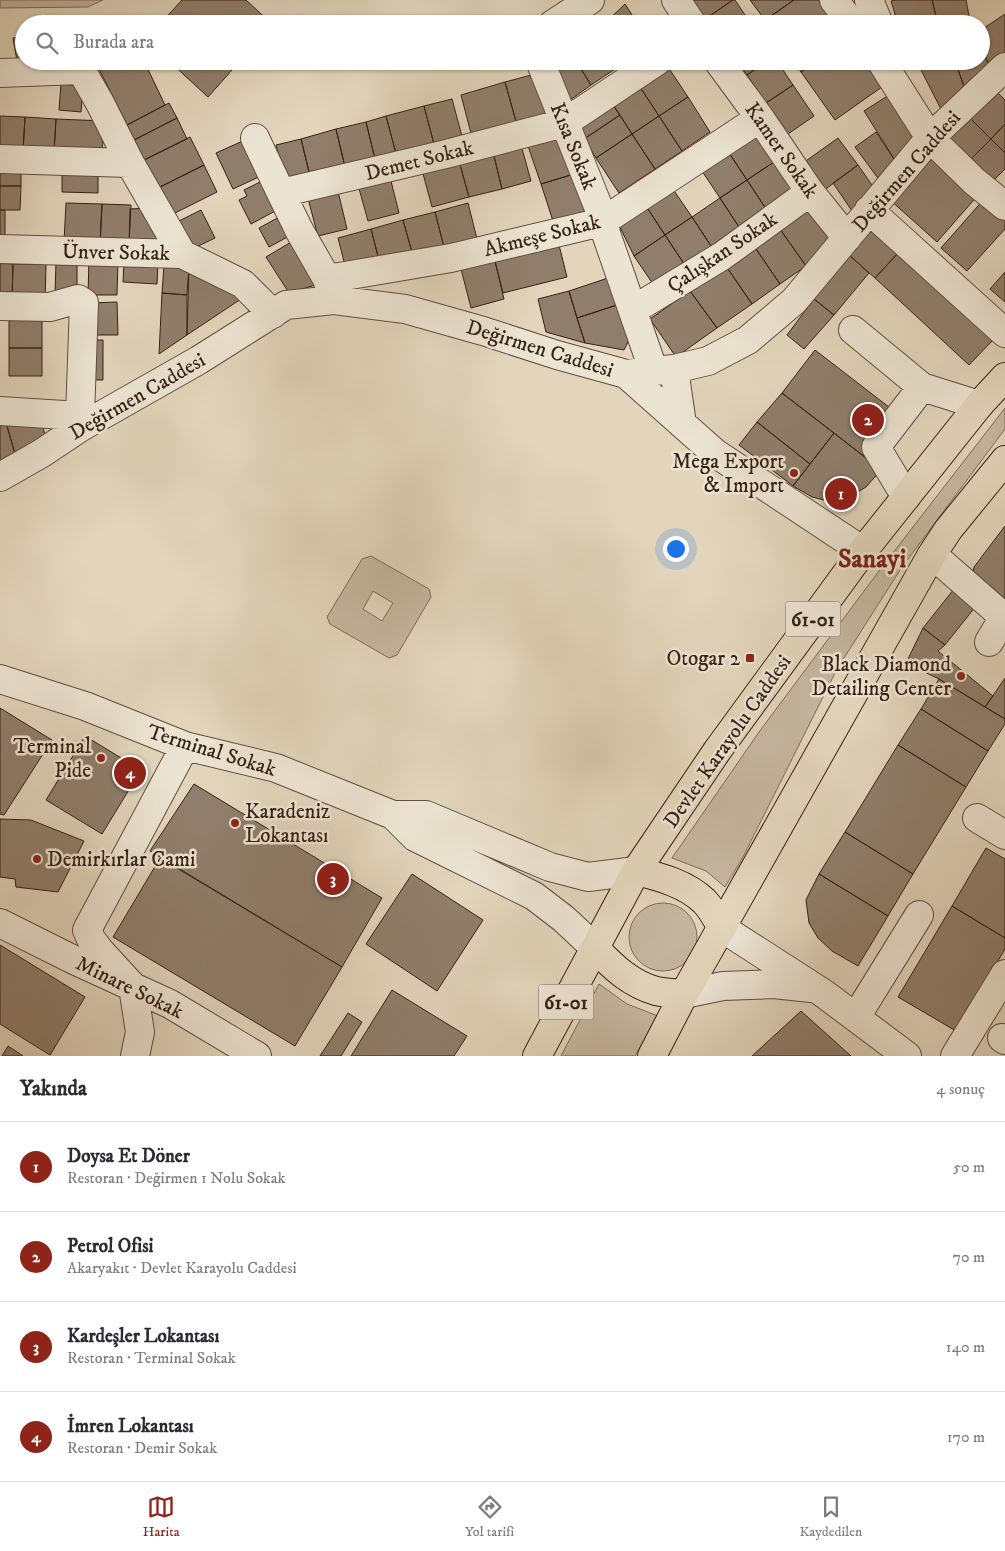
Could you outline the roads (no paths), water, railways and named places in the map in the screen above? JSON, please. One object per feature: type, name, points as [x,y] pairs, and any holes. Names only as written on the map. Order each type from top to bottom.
[{"type":"main road","name":"Devlet Karayolu Caddesi","points":[[537,1056],[636,872],[717,751],[863,551],[979,405],[1005,377]]},
{"type":"main road","points":[[652,1056],[684,994],[931,556],[948,530],[1005,460]]},
{"type":"main road","points":[[636,872],[659,877],[687,888],[706,902],[722,928]]},
{"type":"main road","name":"61-01","points":[[596,949],[614,968],[633,981],[657,991],[684,994]]},
{"type":"street","points":[[567,15],[590,0]]},
{"type":"street","points":[[676,0],[686,15]]},
{"type":"street","points":[[834,0],[845,15]]},
{"type":"street","points":[[869,0],[875,15]]},
{"type":"street","points":[[0,73],[81,70],[130,163],[182,254]]},
{"type":"street","name":"Kısa Sokak","points":[[543,70],[600,211],[602,222],[633,310],[664,371],[682,424]]},
{"type":"street","name":"Demet Sokak","points":[[281,193],[446,154],[564,123],[644,70]]},
{"type":"street","name":"Kamer Sokak","points":[[725,70],[810,192],[847,238]]},
{"type":"street","points":[[887,70],[930,138],[974,181],[1005,206]]},
{"type":"street","points":[[900,70],[930,138]]},
{"type":"street","name":"Değirmen Caddesi","points":[[0,476],[42,452],[80,421],[199,360],[286,305],[331,290],[483,331],[557,355],[626,374],[664,371],[708,361],[748,340],[794,302],[868,210],[930,138],[1003,72]]},
{"type":"street","name":"Akmeşe Sokak","points":[[331,290],[451,258],[602,222],[760,118]]},
{"type":"street","points":[[255,138],[299,230],[331,290]]},
{"type":"street","points":[[0,159],[130,163]]},
{"type":"street","name":"Çalışkan Sokak","points":[[633,310],[722,256],[810,192]]},
{"type":"street","points":[[868,210],[1005,333]]},
{"type":"street","name":"Ünver Sokak","points":[[0,249],[182,254],[243,284],[273,314]]},
{"type":"street","points":[[0,306],[50,307],[78,300],[84,303],[80,421],[0,411]]},
{"type":"street","points":[[853,330],[922,387],[979,405]]},
{"type":"street","points":[[626,374],[715,453],[863,551]]},
{"type":"street","points":[[906,497],[876,447],[922,387]]},
{"type":"street","points":[[931,556],[942,563],[1005,617],[989,642]]},
{"type":"street","name":"Terminal Sokak","points":[[0,679],[85,706],[185,746],[276,768],[393,815],[426,815],[550,867],[588,877],[636,872]]},
{"type":"street","points":[[135,1056],[140,1032],[133,987],[100,951],[87,930],[185,746]]},
{"type":"street","name":"Terminal Sokak","points":[[393,815],[415,837],[534,896],[564,919],[596,949]]},
{"type":"street","points":[[977,818],[1005,835]]},
{"type":"street","points":[[856,1017],[919,915]]},
{"type":"street","name":"Minare Sokak","points":[[0,922],[72,960],[170,1004],[257,1056]]},
{"type":"street","points":[[722,928],[815,988],[907,1056]]},
{"type":"street","points":[[955,1056],[1005,974]]},
{"type":"street","points":[[684,994],[723,986],[774,984],[815,988]]},
{"type":"place","name":"Petrol Ofisi","points":[[868,420]]},
{"type":"place","name":"Mega Export & Import","points":[[794,473]]},
{"type":"place","name":"Doysa Et Döner","points":[[841,494]]},
{"type":"place","name":"Otogar 2","points":[[750,658]]},
{"type":"place","name":"Black Diamond Detailing Center","points":[[961,676]]},
{"type":"place","name":"Terminal Pide","points":[[101,758]]},
{"type":"place","name":"İmren Lokantası","points":[[130,773]]},
{"type":"place","name":"Karadeniz Lokantası","points":[[235,823]]},
{"type":"place","name":"Demirkırlar Cami","points":[[37,859]]},
{"type":"place","name":"Kardeşler Lokantası","points":[[333,879]]},
{"type":"district","name":"Sanayi","points":[[872,558]]}]
